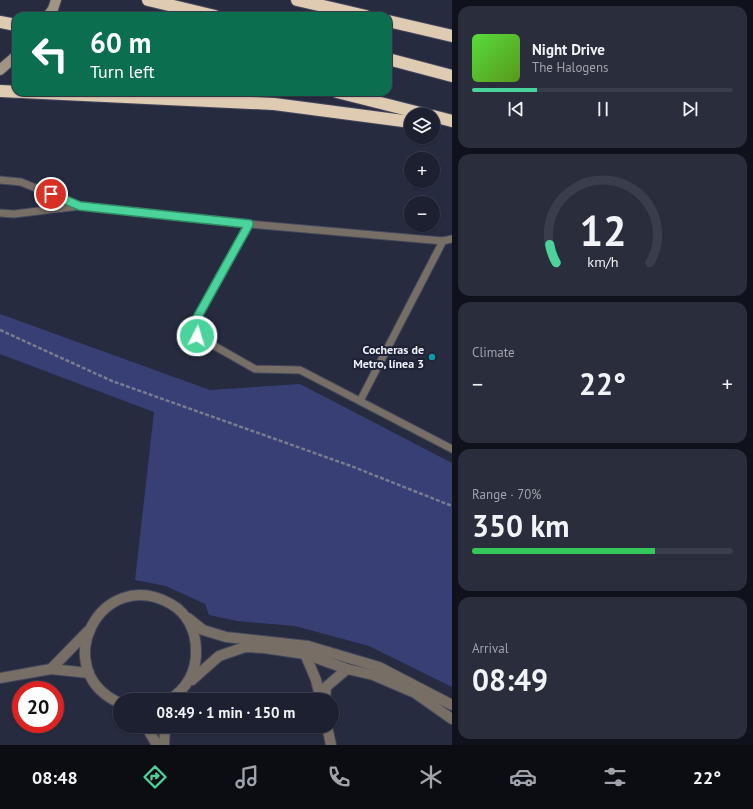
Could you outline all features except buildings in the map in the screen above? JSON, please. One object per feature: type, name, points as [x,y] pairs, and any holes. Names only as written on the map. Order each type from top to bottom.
[{"type":"highway","points":[[148,0],[198,12]]},
{"type":"highway","points":[[297,0],[349,12]]},
{"type":"highway","points":[[0,22],[12,24]]},
{"type":"highway","points":[[392,22],[452,36]]},
{"type":"highway","points":[[392,60],[452,76]]},
{"type":"highway","points":[[432,71],[452,83]]},
{"type":"highway","points":[[0,91],[12,92]]},
{"type":"highway","points":[[105,96],[274,104],[404,121]]},
{"type":"highway","points":[[352,96],[404,109]]},
{"type":"highway","points":[[440,118],[452,121]]},
{"type":"highway","points":[[440,126],[452,128]]},
{"type":"main road","points":[[51,12],[56,0]]},
{"type":"main road","points":[[0,70],[12,60]]},
{"type":"street","points":[[113,700],[99,689],[89,673],[85,659],[85,644],[88,631],[95,618],[105,608],[118,600],[134,596],[148,596],[162,599],[175,606],[203,630],[226,637],[308,646],[379,667],[452,705]]},
{"type":"street","points":[[185,616],[196,640],[197,658],[193,673],[186,685]]},
{"type":"street","points":[[51,668],[88,631]]},
{"type":"street","points":[[177,693],[219,656],[246,647],[264,648],[305,654],[347,669],[373,675],[415,693],[452,719]]},
{"type":"street","points":[[305,654],[316,680],[319,693]]},
{"type":"street","points":[[0,678],[51,668],[89,673]]},
{"type":"street","points":[[326,693],[326,687],[347,669]]},
{"type":"street","points":[[150,733],[157,745]]},
{"type":"street","points":[[164,745],[165,733]]},
{"type":"street","points":[[328,733],[331,745]]},
{"type":"lane","points":[[0,180],[22,182],[80,206]]},
{"type":"lane","points":[[0,213],[14,214],[80,206],[249,224],[443,241],[452,239]]},
{"type":"lane","points":[[249,224],[198,316],[197,336],[255,369],[300,370],[452,449]]},
{"type":"lane","points":[[443,241],[452,245]]},
{"type":"lane","points":[[360,401],[443,241]]},
{"type":"path","points":[[0,330],[112,381],[351,466],[452,506]]},
{"type":"shaded area","points":[[0,314],[210,390],[300,384],[452,463],[452,687],[369,646],[295,626],[237,621],[209,615],[205,604],[166,586],[135,580],[154,412],[0,354]]},
{"type":"place","name":"Cocheras de Metro, línea 3","points":[[432,357]]},
{"type":"route","points":[[51,194],[80,206],[249,224],[198,316],[197,336]]}]
